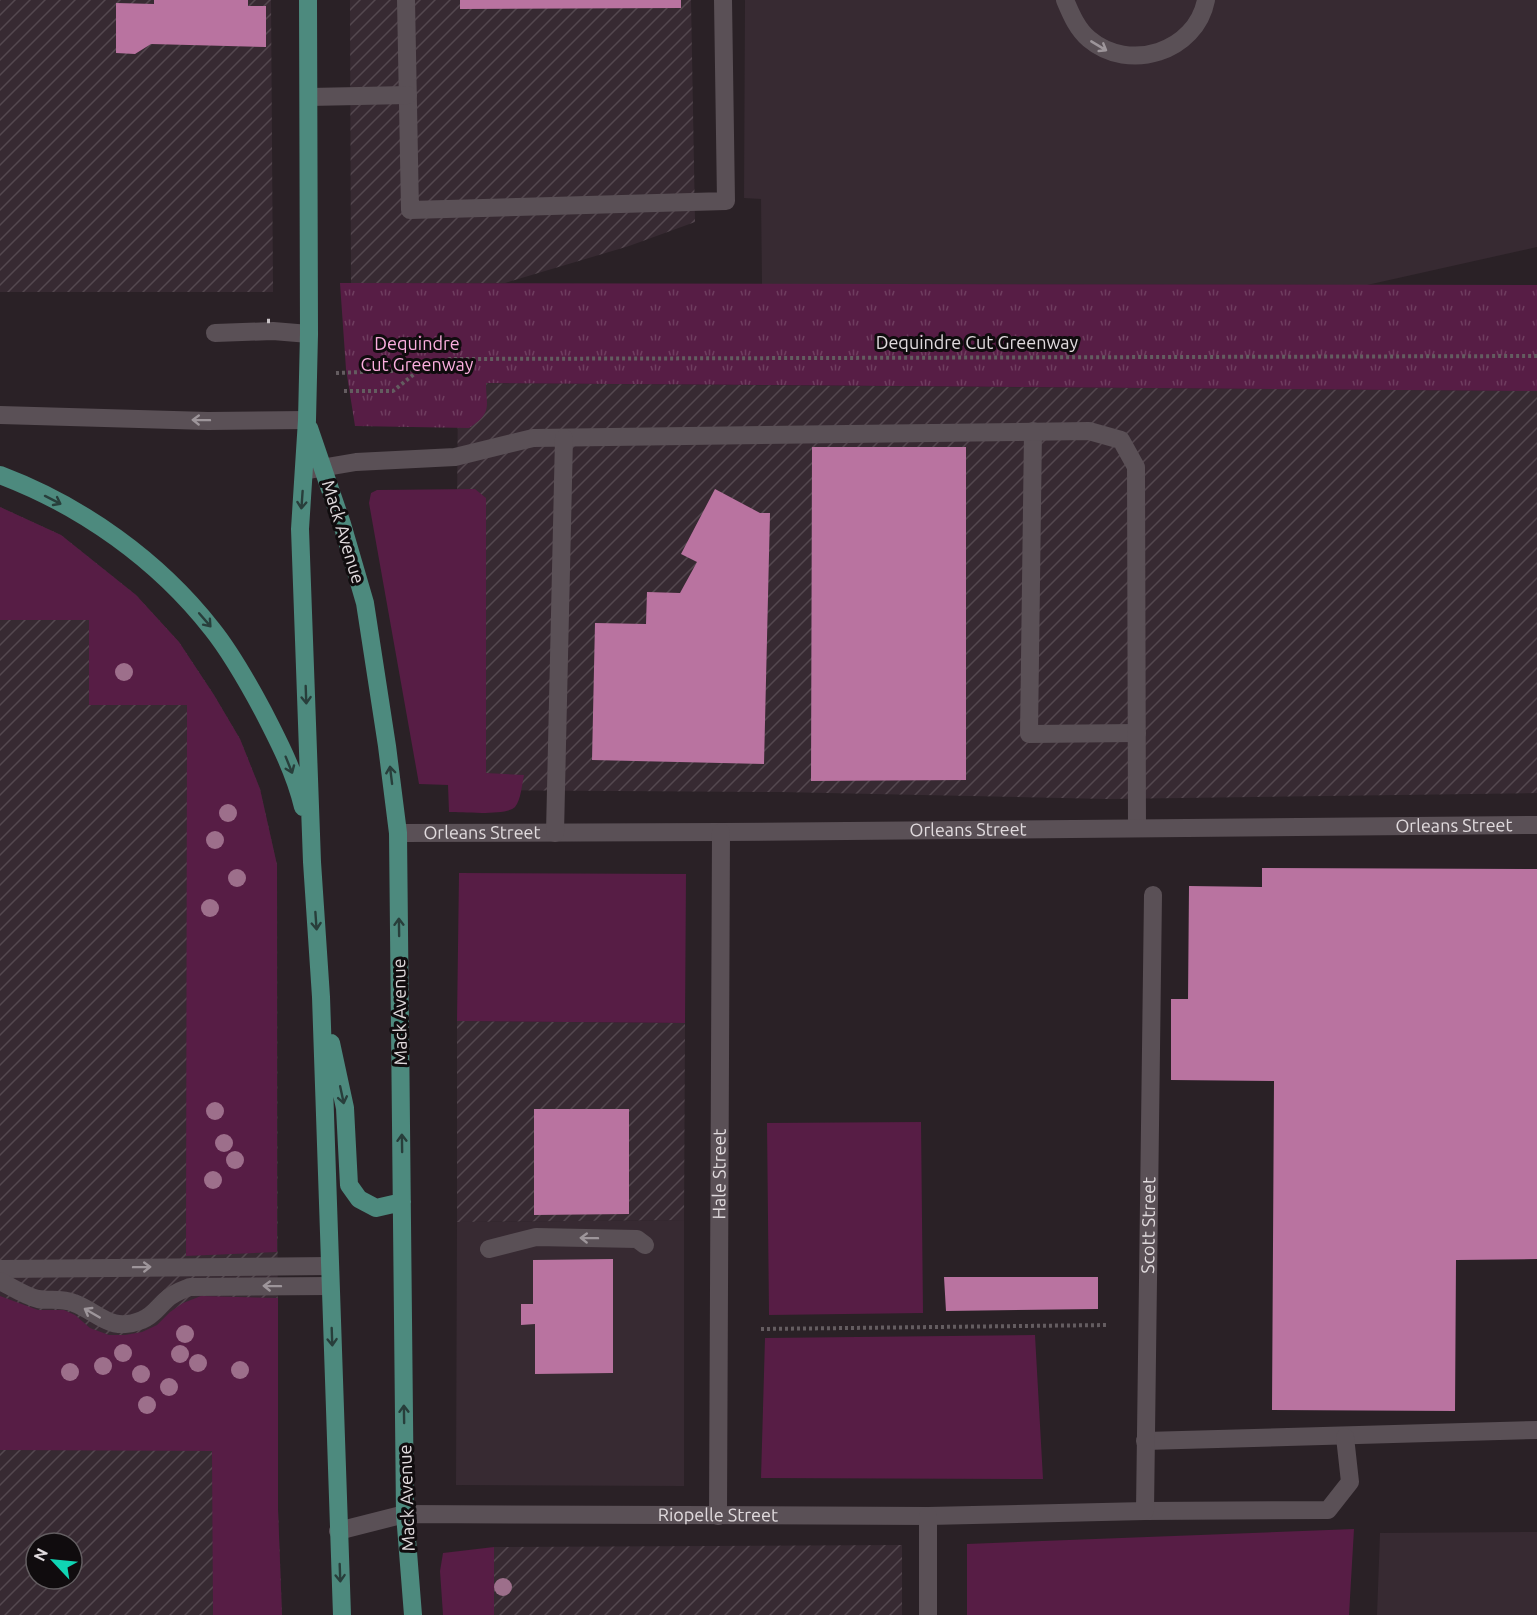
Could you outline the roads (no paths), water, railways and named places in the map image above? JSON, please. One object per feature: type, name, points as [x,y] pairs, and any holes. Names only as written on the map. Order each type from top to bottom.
[{"type":"main road","name":"Mack Avenue","points":[[308,0],[309,334],[307,420],[300,529],[312,862],[321,997],[342,1615]]},
{"type":"main road","name":"Mack Avenue","points":[[307,420],[365,603],[398,833],[405,1514],[413,1615]]},
{"type":"main road","points":[[0,475],[74,510],[125,544],[190,603],[212,629],[246,680],[288,759],[302,805],[312,862]]},
{"type":"main road","points":[[321,997],[345,1108],[349,1185],[359,1199],[376,1208],[402,1202]]},
{"type":"street","points":[[406,0],[410,210],[726,201],[723,0]]},
{"type":"street","points":[[1065,0],[1073,21],[1088,39],[1108,51],[1131,56],[1155,54],[1176,45],[1194,29],[1205,9],[1206,0]]},
{"type":"street","points":[[309,97],[408,95]]},
{"type":"street","points":[[215,333],[273,331],[309,334]]},
{"type":"street","points":[[0,415],[208,421],[307,420]]},
{"type":"street","points":[[1033,431],[1029,734],[1137,733]]},
{"type":"street","points":[[304,470],[356,462],[455,457],[533,438],[1089,431],[1121,440],[1136,467],[1137,828]]},
{"type":"street","points":[[555,833],[564,438]]},
{"type":"street","name":"Orleans Street","points":[[398,833],[1537,825]]},
{"type":"street","name":"Hale Street","points":[[718,1516],[721,832]]},
{"type":"street","name":"Scott Street","points":[[1145,1511],[1153,895]]},
{"type":"street","points":[[489,1249],[536,1237],[637,1239],[645,1245]]},
{"type":"street","points":[[0,1269],[330,1266]]},
{"type":"street","points":[[0,1281],[38,1299],[60,1299],[75,1303],[109,1323],[127,1324],[144,1320],[156,1312],[165,1300],[190,1287],[330,1286]]},
{"type":"street","points":[[1145,1441],[1537,1430]]},
{"type":"street","points":[[1145,1511],[1328,1510],[1350,1482],[1346,1437]]},
{"type":"street","name":"Riopelle Street","points":[[338,1531],[405,1514],[928,1516],[1145,1511]]},
{"type":"street","points":[[928,1516],[928,1615]]},
{"type":"railway","points":[[267,321],[274,321]]},
{"type":"park label","name":"Dequindre Cut Greenway","points":[[417,354]]}]
